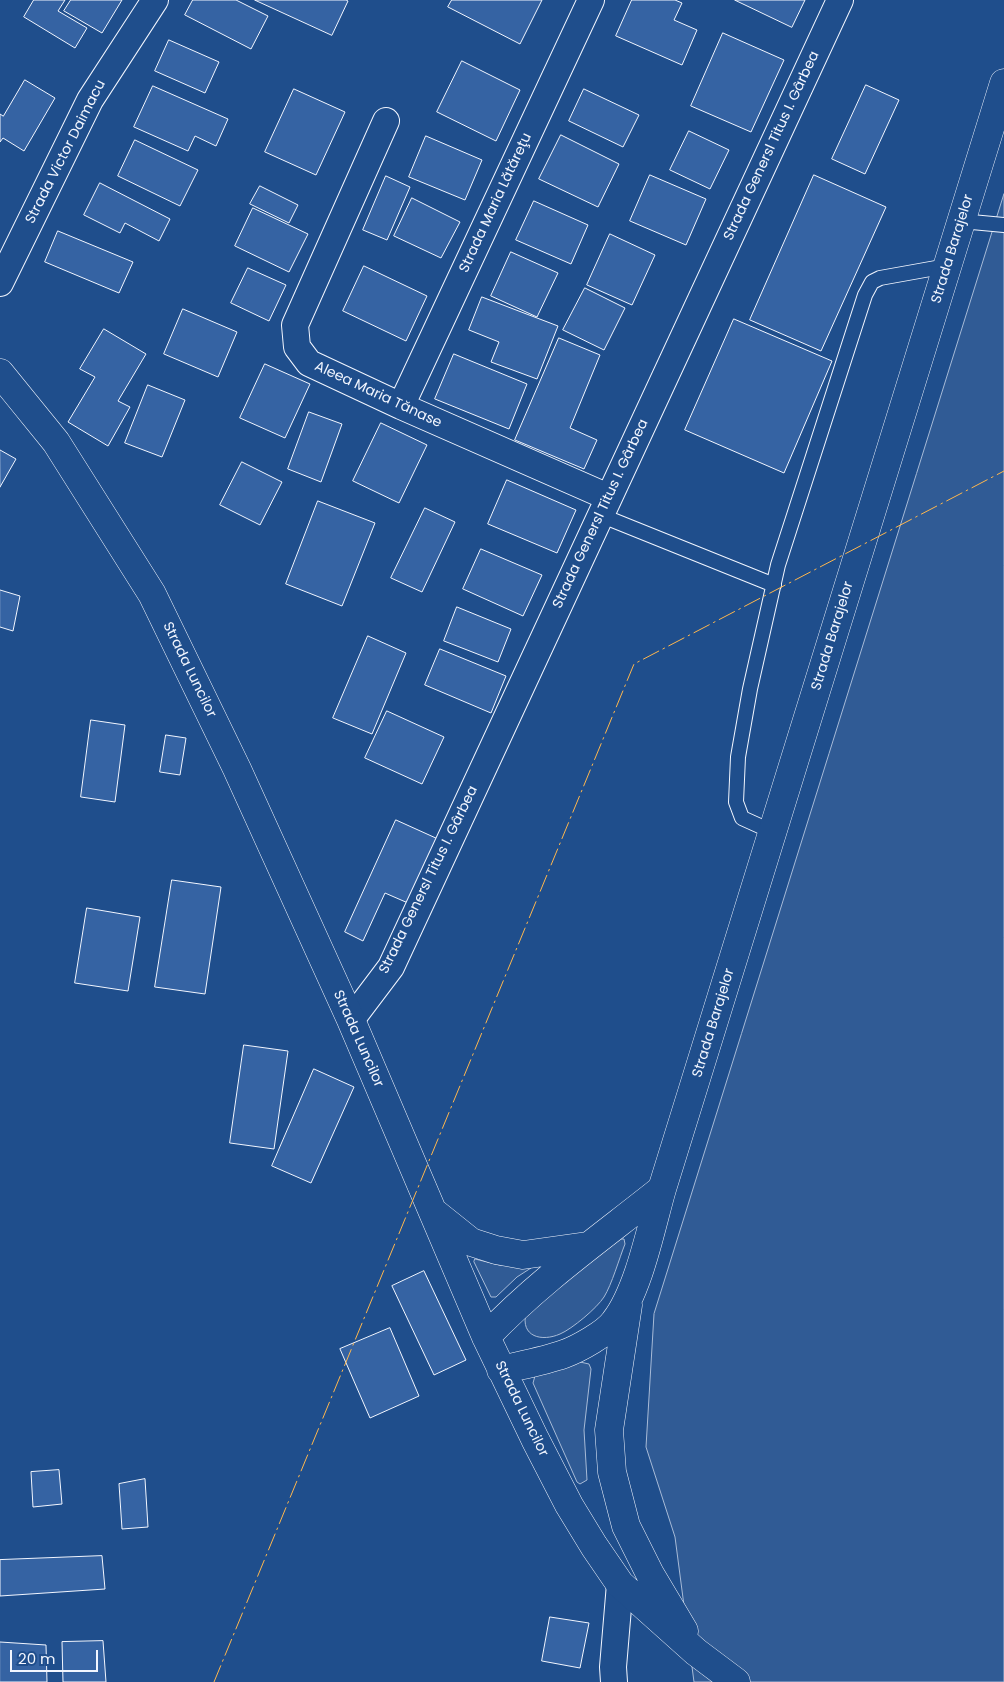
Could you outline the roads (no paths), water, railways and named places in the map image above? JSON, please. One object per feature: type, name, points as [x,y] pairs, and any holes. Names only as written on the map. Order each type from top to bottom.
[{"type":"main road","name":"Strada Barajelor","points":[[501,1370],[566,1354],[594,1338],[615,1322],[630,1293],[1004,83]]},
{"type":"main road","name":"Strada Luncilor","points":[[0,373],[56,442],[152,594],[237,769],[351,1020],[501,1370],[569,1505],[620,1584],[696,1652],[736,1682]]},
{"type":"main road","points":[[486,1337],[510,1313],[587,1246],[662,1189]]},
{"type":"main road","points":[[432,1210],[471,1242],[496,1250],[522,1255],[587,1246]]},
{"type":"main road","points":[[630,1293],[610,1430],[612,1472],[626,1526],[650,1574],[696,1652]]},
{"type":"street","name":"Strada Victor Daimacu","points":[[0,283],[90,100],[155,0]]},
{"type":"street","name":"Strada Maria Lătăreţu","points":[[401,406],[591,0]]},
{"type":"street","name":"Strada Genersl Titus I. Gârbea","points":[[351,1020],[391,967],[840,0]]},
{"type":"street","name":"Aleea Maria Tănase","points":[[386,121],[295,325],[297,347],[309,363],[604,506]]},
{"type":"street","points":[[614,1682],[613,1667],[620,1584]]},
{"type":"lane","points":[[961,221],[1004,225]]},
{"type":"lane","points":[[773,832],[742,818],[736,802],[738,757],[750,689],[781,556],[865,295],[872,282],[880,278],[948,266]]},
{"type":"lane","points":[[604,506],[774,585]]}]
